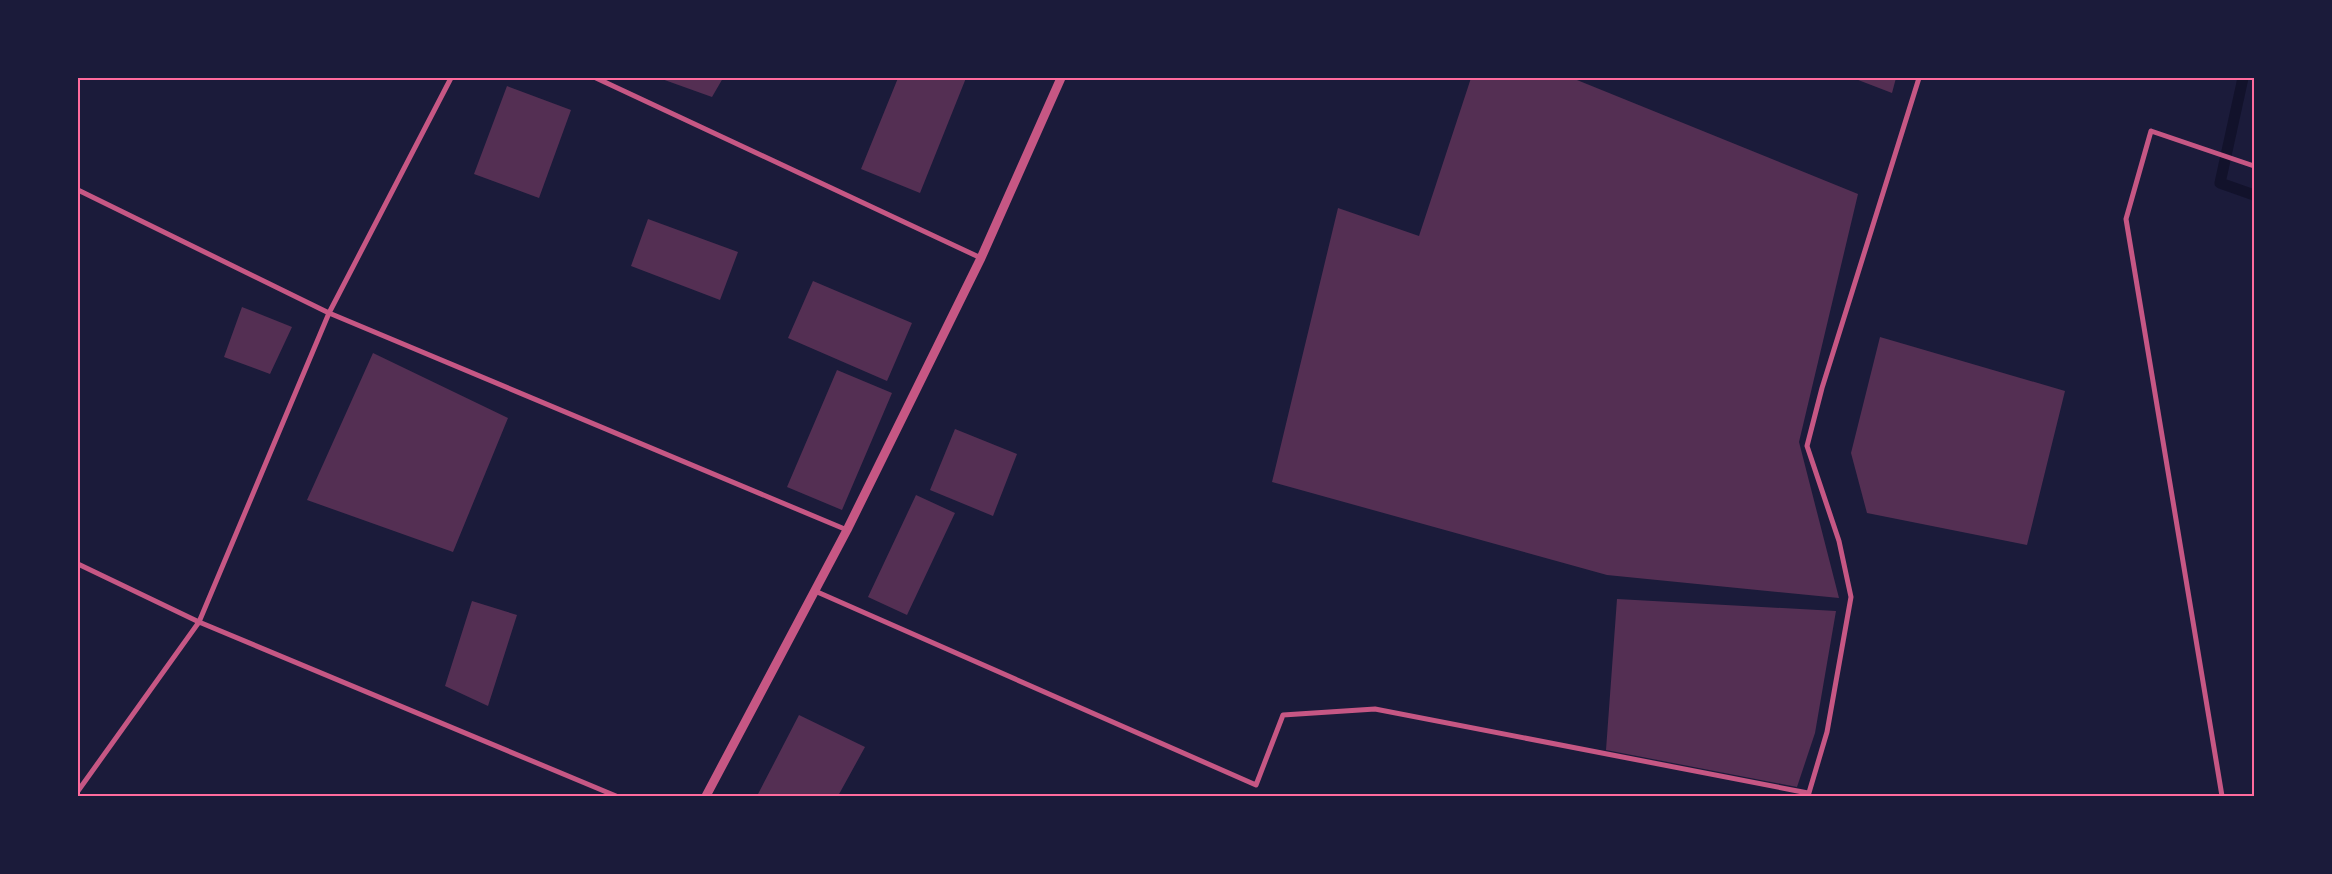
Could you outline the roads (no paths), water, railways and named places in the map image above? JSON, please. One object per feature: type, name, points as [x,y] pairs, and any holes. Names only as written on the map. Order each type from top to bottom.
[{"type":"street","points":[[78,791],[199,622],[329,313],[452,78]]},
{"type":"street","points":[[596,78],[981,258]]},
{"type":"street","points":[[706,796],[847,530],[981,258],[1061,78]]},
{"type":"street","points":[[815,591],[1256,785],[1283,714],[1375,709],[1808,795],[1827,732],[1851,597],[1839,541],[1808,446],[1822,388],[1919,78]]},
{"type":"street","points":[[2222,796],[2126,219],[2150,131],[2254,166]]},
{"type":"street","points":[[78,190],[329,313],[847,530]]},
{"type":"street","points":[[78,564],[199,622],[616,796]]},
{"type":"waterway","points":[[2243,78],[2220,183],[2254,195]]}]
